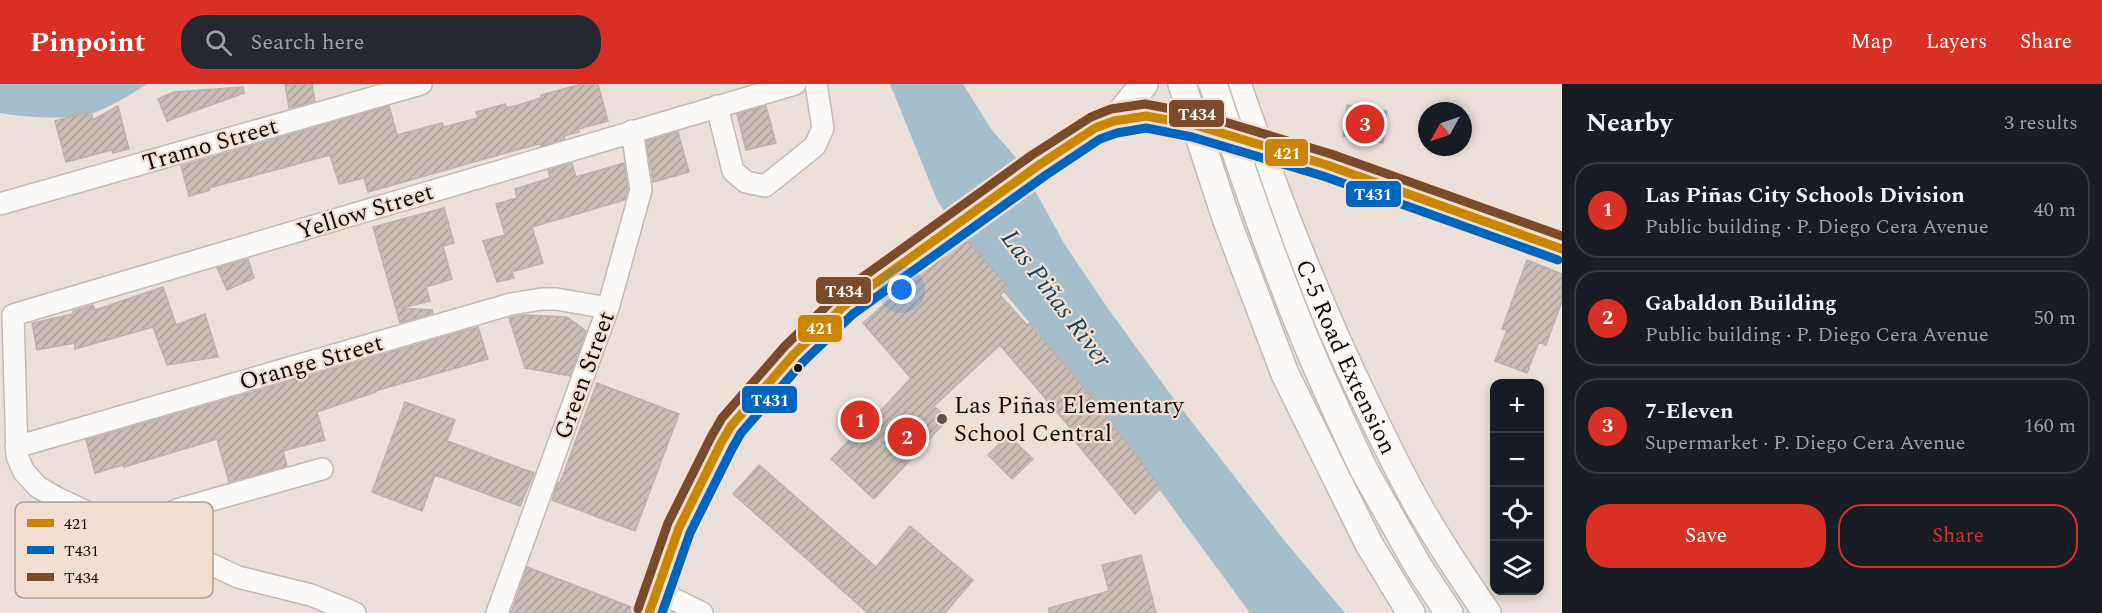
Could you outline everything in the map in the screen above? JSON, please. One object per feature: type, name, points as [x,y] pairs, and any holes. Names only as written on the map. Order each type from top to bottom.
[{"type":"main road","points":[[1114,121],[1144,84]]},
{"type":"main road","points":[[1182,84],[1227,221],[1285,374],[1369,544],[1411,613]]},
{"type":"main road","name":"C-5 Road Extension","points":[[1213,84],[1256,211],[1323,382],[1364,470],[1418,566],[1449,613]]},
{"type":"main road","name":"C-5 Road Extension","points":[[1237,84],[1280,207],[1339,348],[1422,513],[1487,613]]},
{"type":"main road","points":[[653,602],[679,528],[731,426],[794,354],[838,311],[1039,165],[1095,128],[1114,121],[1146,116],[1195,125],[1327,165],[1562,249]]},
{"type":"street","name":"Tramo Street","points":[[0,204],[421,84]]},
{"type":"street","name":"Yellow Street","points":[[16,447],[13,315],[795,84]]},
{"type":"street","points":[[717,106],[733,171],[746,182],[765,186],[815,146],[823,128],[816,84]]},
{"type":"street","name":"Green Street","points":[[497,613],[608,308],[641,190],[632,131]]},
{"type":"street","name":"Orange Street","points":[[16,447],[511,304],[556,299],[608,308]]},
{"type":"street","points":[[16,447],[16,456],[24,472],[38,488],[68,502]]},
{"type":"street","points":[[204,502],[322,469]]},
{"type":"street","points":[[213,565],[238,577],[311,595],[355,613]]},
{"type":"street","points":[[653,602],[702,613]]},
{"type":"water","points":[[0,84],[147,84],[93,113],[60,118],[0,113]]},
{"type":"water","name":"Las Piñas River","points":[[890,84],[963,84],[991,129],[1018,160],[1065,245],[1109,310],[1171,395],[1283,539],[1345,613],[1250,613],[1134,455],[1040,335],[968,250],[937,200]]},
{"type":"pier","points":[[1020,158],[1036,186],[970,235],[951,208]]},
{"type":"building","points":[[285,84],[312,84],[315,101],[289,108]]},
{"type":"building","points":[[582,84],[598,84],[608,121],[578,129],[579,132],[564,136],[565,139],[520,149],[368,192],[364,178],[339,184],[330,155],[209,188],[210,190],[189,196],[181,166],[389,106],[397,135],[442,123],[444,127],[478,118],[476,112],[505,104],[507,108],[541,98],[541,95]]},
{"type":"building","points":[[243,87],[244,93],[167,121],[158,99],[174,92]]},
{"type":"building","points":[[1347,105],[1387,111],[1383,143],[1343,136]]},
{"type":"building","points":[[118,106],[129,149],[113,153],[112,150],[66,162],[55,121],[91,111],[93,120]]},
{"type":"building","points":[[766,106],[776,143],[746,150],[737,114]]},
{"type":"building","points":[[678,132],[689,172],[653,182],[646,141]]},
{"type":"building","points":[[572,163],[576,177],[624,163],[628,189],[625,200],[532,227],[543,263],[512,272],[514,278],[497,282],[483,241],[505,235],[496,204],[517,198],[515,189],[550,178],[548,170]]},
{"type":"building","points":[[444,208],[454,243],[443,246],[452,279],[426,287],[430,301],[402,308],[432,310],[433,313],[400,323],[373,227]]},
{"type":"building","points":[[965,238],[1009,287],[1000,295],[1027,325],[1029,323],[1095,401],[1161,488],[1135,514],[1068,433],[1072,430],[1000,345],[934,406],[948,419],[874,499],[831,459],[859,430],[861,432],[911,378],[863,323],[938,257]]},
{"type":"building","points":[[248,259],[254,278],[227,290],[217,268]]},
{"type":"building","points":[[1527,260],[1562,274],[1562,301],[1546,345],[1539,342],[1527,373],[1495,361],[1507,330],[1502,329]]},
{"type":"building","points":[[163,287],[176,325],[205,314],[218,357],[167,365],[153,327],[75,349],[75,343],[37,350],[32,323],[73,314],[73,311],[93,305],[95,310]]},
{"type":"building","points":[[523,315],[567,317],[586,331],[570,376],[525,368],[509,318]]},
{"type":"building","points":[[478,327],[488,359],[375,391],[317,412],[325,440],[283,451],[287,466],[229,482],[217,439],[124,467],[123,465],[95,473],[86,440]]},
{"type":"building","points":[[597,383],[679,414],[635,531],[552,500]]},
{"type":"building","points":[[405,402],[455,420],[447,441],[534,473],[520,506],[435,475],[422,511],[372,492]]},
{"type":"building","points":[[1008,435],[1033,459],[1012,479],[988,455]]},
{"type":"building","points":[[759,465],[876,567],[910,526],[973,580],[945,613],[868,613],[733,494]]},
{"type":"building","points":[[1141,555],[1156,613],[1049,613],[1049,608],[1109,591],[1102,565]]},
{"type":"building","points":[[527,567],[634,608],[634,613],[511,613]]},
{"type":"transit line","name":"T434","points":[[638,609],[668,523],[711,437],[722,418],[785,346],[838,295],[1032,155],[1091,117],[1111,109],[1145,104],[1198,114],[1331,154],[1562,236]]},
{"type":"transit line","name":"421","points":[[649,613],[679,528],[721,443],[731,426],[794,354],[845,305],[1039,165],[1095,128],[1114,121],[1146,116],[1195,125],[1327,165],[1562,249]]},
{"type":"transit line","name":"T431","points":[[662,613],[690,533],[732,449],[741,433],[803,362],[853,314],[1046,175],[1100,139],[1117,133],[1146,128],[1192,137],[1323,176],[1558,260]]},
{"type":"place","name":"7-Eleven","points":[[1365,124]]},
{"type":"place","name":"Las Piñas Elementary School Central","points":[[942,419]]},
{"type":"place","name":"Las Piñas City Schools Division","points":[[860,420]]},
{"type":"place","name":"Gabaldon Building","points":[[907,437]]}]
